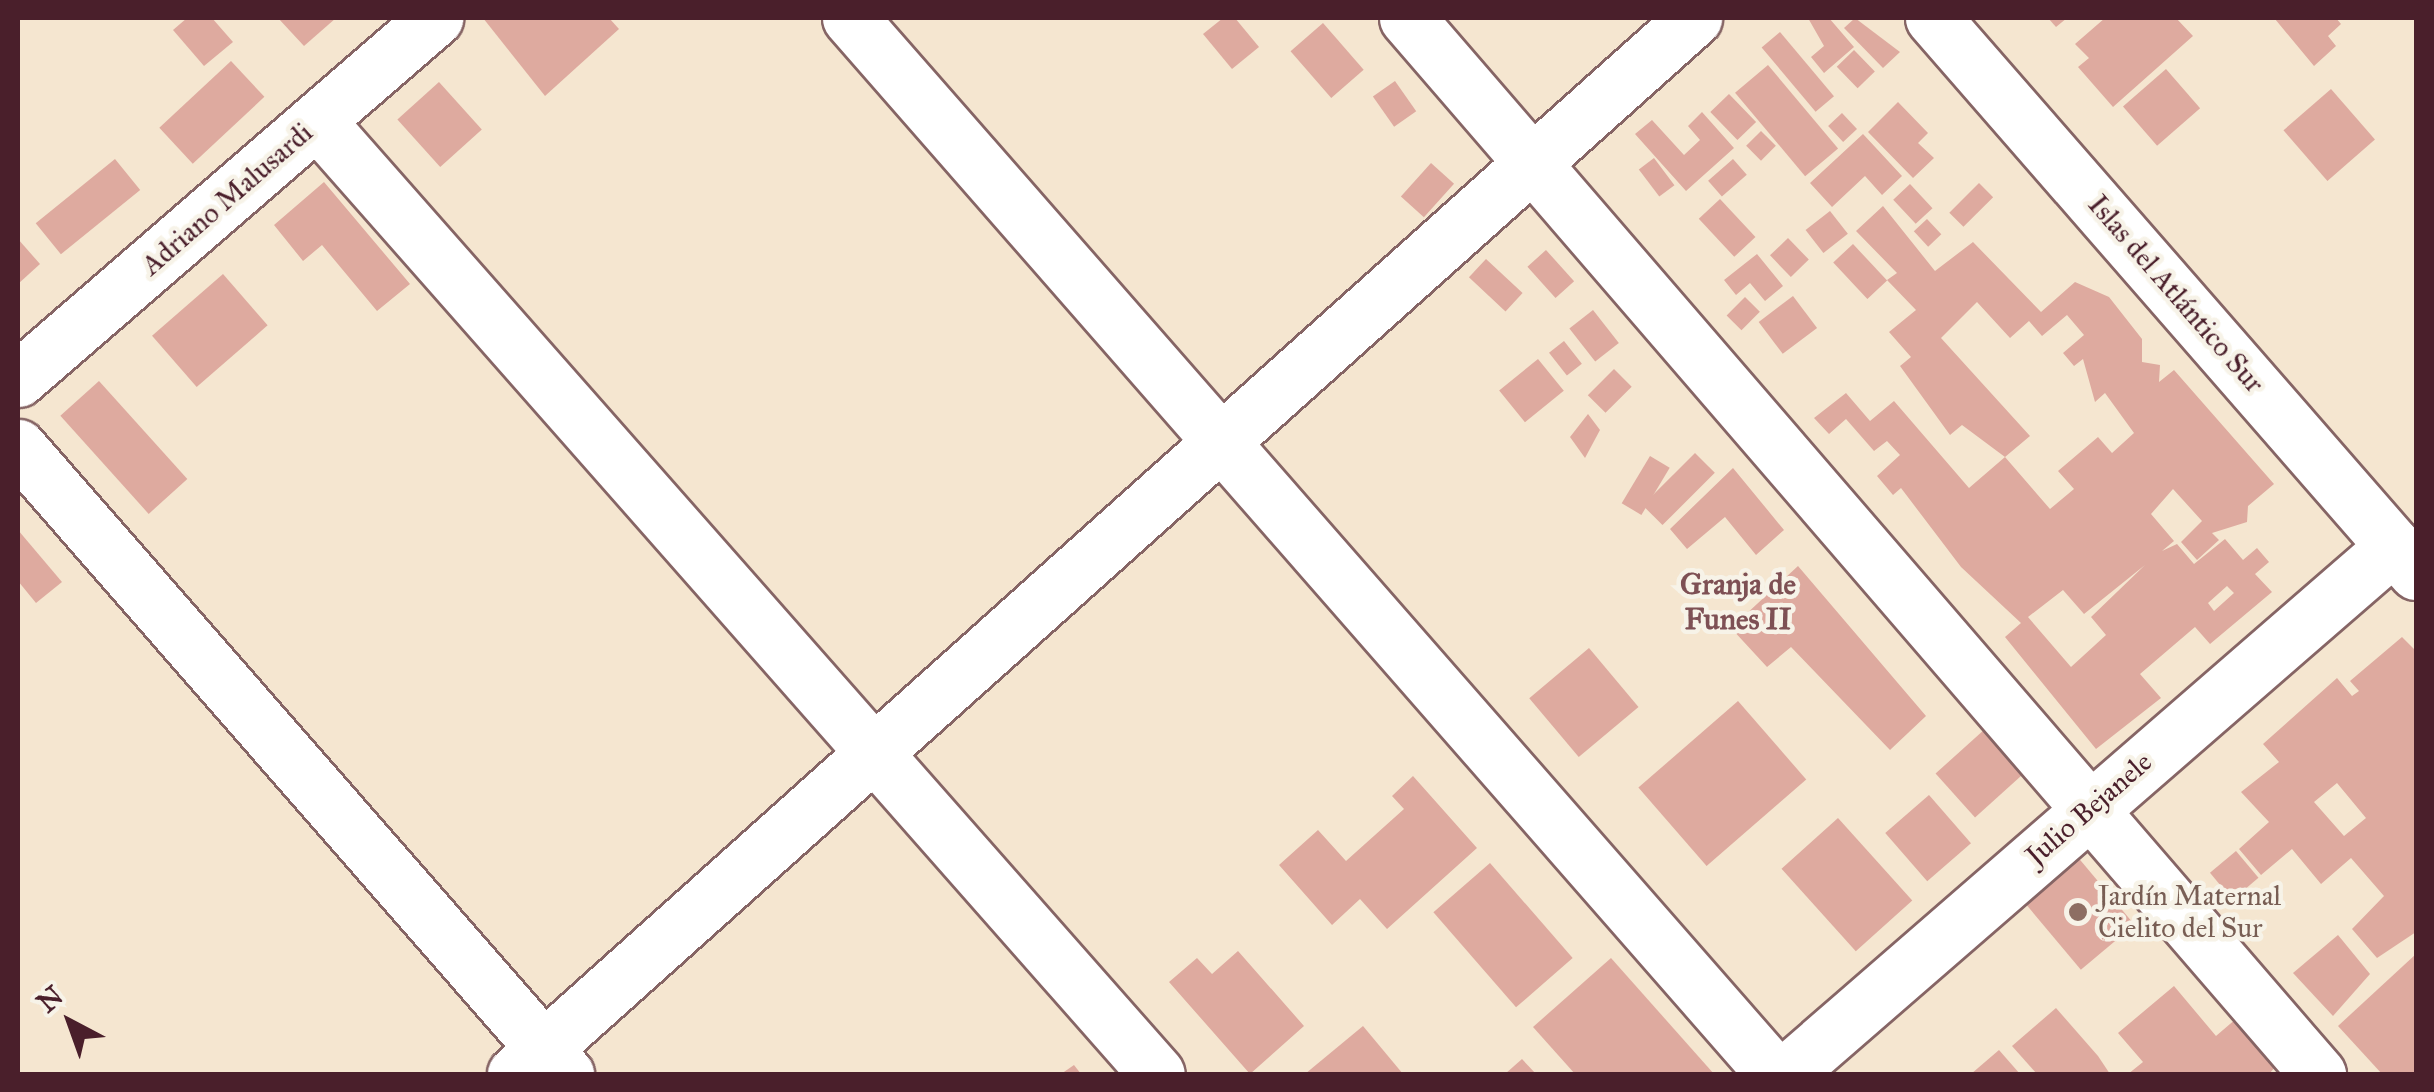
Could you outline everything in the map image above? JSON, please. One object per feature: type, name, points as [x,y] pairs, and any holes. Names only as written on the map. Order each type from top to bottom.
[{"type":"street","name":"Adriano Malusardi","points":[[18,379],[435,18]]},
{"type":"street","points":[[850,18],[1222,438],[1774,1074]]},
{"type":"street","points":[[1407,18],[1535,160],[2318,1074]]},
{"type":"street","points":[[18,448],[541,1066],[874,754],[1694,18]]},
{"type":"street","name":"Islas del Atlántico Sur","points":[[1933,18],[2405,559]]},
{"type":"street","points":[[317,121],[1156,1074]]},
{"type":"street","name":"Julio Bejanele","points":[[1786,1074],[2090,808],[2405,559]]},
{"type":"building","points":[[187,18],[212,18],[233,42],[204,66],[173,30]]},
{"type":"building","points":[[278,18],[336,18],[304,46]]},
{"type":"building","points":[[483,18],[609,18],[619,29],[545,96]]},
{"type":"building","points":[[1223,18],[1235,18],[1259,47],[1232,69],[1203,34]]},
{"type":"building","points":[[1808,18],[1829,18],[1854,47],[1824,73],[1811,57],[1824,46]]},
{"type":"building","points":[[1855,18],[1900,52],[1883,68],[1844,28]]},
{"type":"building","points":[[2048,18],[2067,18],[2056,27]]},
{"type":"building","points":[[2105,18],[2176,18],[2193,36],[2113,107],[2078,67],[2089,58],[2075,44]]},
{"type":"building","points":[[2336,18],[2341,24],[2328,36],[2336,46],[2314,66],[2275,19]]},
{"type":"building","points":[[1323,23],[1364,70],[1331,98],[1291,51]]},
{"type":"building","points":[[1780,32],[1834,96],[1816,112],[1762,47]]},
{"type":"building","points":[[1854,50],[1875,72],[1858,88],[1837,67]]},
{"type":"building","points":[[231,61],[264,97],[193,164],[159,128]]},
{"type":"building","points":[[1768,65],[1838,148],[1805,176],[1735,93]]},
{"type":"building","points":[[2166,69],[2200,108],[2157,146],[2123,106]]},
{"type":"building","points":[[1395,81],[1416,111],[1394,127],[1373,96]]},
{"type":"building","points":[[439,82],[482,130],[440,167],[397,119]]},
{"type":"building","points":[[2331,89],[2375,140],[2327,181],[2283,130]]},
{"type":"building","points":[[1729,94],[1756,122],[1737,140],[1710,112]]},
{"type":"building","points":[[1898,102],[1928,133],[1918,143],[1934,158],[1913,178],[1868,132]]},
{"type":"building","points":[[1702,112],[1734,148],[1686,191],[1635,134],[1652,120],[1684,155],[1700,140],[1688,126]]},
{"type":"building","points":[[1842,113],[1857,129],[1843,142],[1828,126]]},
{"type":"building","points":[[1761,131],[1776,146],[1761,161],[1746,146]]},
{"type":"building","points":[[1863,134],[1902,176],[1882,195],[1865,176],[1832,207],[1810,183]]},
{"type":"building","points":[[1654,158],[1674,185],[1659,197],[1639,169]]},
{"type":"building","points":[[115,159],[140,190],[61,254],[36,223]]},
{"type":"building","points":[[1733,159],[1747,175],[1722,196],[1708,181]]},
{"type":"building","points":[[1431,163],[1454,184],[1424,217],[1401,196]]},
{"type":"building","points":[[324,182],[410,284],[377,311],[322,245],[303,261],[274,225]]},
{"type":"building","points":[[1979,183],[1993,197],[1963,227],[1949,213]]},
{"type":"building","points":[[1910,184],[1933,208],[1916,224],[1893,200]]},
{"type":"building","points":[[1720,199],[1755,237],[1734,257],[1699,219]]},
{"type":"building","points":[[1883,206],[1935,271],[1973,242],[2041,312],[2075,282],[2109,297],[2142,339],[2142,362],[2160,365],[2159,382],[2174,370],[2274,484],[2248,506],[2247,522],[2212,533],[2219,540],[2197,560],[2181,542],[2202,521],[2173,489],[2151,514],[2174,541],[2162,551],[2177,544],[2194,564],[2225,539],[2243,560],[2257,548],[2269,562],[2255,574],[2272,592],[2210,644],[2195,627],[2140,674],[2161,698],[2096,749],[2005,637],[2021,623],[1961,567],[1901,488],[1893,495],[1877,476],[1900,455],[1887,441],[1874,451],[1846,419],[1829,434],[1814,418],[1846,393],[1870,421],[1894,401],[1969,488],[2005,457],[1962,425],[1950,435],[1900,366],[1911,357],[1889,332],[1916,310],[1887,280],[1897,273],[1856,231]],"holes":[[[1977,302],[2010,338],[2029,321],[2042,336],[2067,315],[2084,335],[2063,353],[2074,366],[2083,359],[2095,402],[2105,393],[2134,433],[2112,453],[2098,437],[2058,471],[2074,489],[2050,509],[2005,457],[2030,436],[1941,338]],[[2145,565],[2091,617],[2106,635],[2071,667],[2028,617],[2063,590],[2084,614]],[[2227,586],[2234,593],[2214,611],[2208,603]]]},
{"type":"building","points":[[1830,211],[1848,234],[1823,253],[1806,230]]},
{"type":"building","points":[[1927,219],[1941,234],[1928,247],[1914,231]]},
{"type":"building","points":[[1788,238],[1809,260],[1791,277],[1770,255]]},
{"type":"building","points":[[18,239],[40,264],[18,284]]},
{"type":"building","points":[[1853,244],[1887,281],[1867,299],[1833,262]]},
{"type":"building","points":[[1546,250],[1574,281],[1556,298],[1527,267]]},
{"type":"building","points":[[1757,254],[1783,286],[1765,301],[1750,283],[1736,295],[1724,280]]},
{"type":"building","points":[[1486,259],[1523,293],[1506,311],[1469,277]]},
{"type":"building","points":[[223,274],[268,325],[197,387],[152,336]]},
{"type":"building","points":[[1793,296],[1817,328],[1783,354],[1759,322]]},
{"type":"building","points":[[1745,297],[1760,312],[1741,330],[1727,315]]},
{"type":"building","points":[[1593,310],[1619,343],[1595,362],[1569,328]]},
{"type":"building","points":[[1564,341],[1582,364],[1567,376],[1549,353]]},
{"type":"building","points":[[1538,359],[1564,391],[1525,422],[1499,390]]},
{"type":"building","points":[[1614,369],[1632,387],[1606,413],[1588,395]]},
{"type":"building","points":[[99,381],[187,479],[149,514],[60,416]]},
{"type":"building","points":[[1588,414],[1600,430],[1585,458],[1570,437]]},
{"type":"building","points":[[1695,453],[1715,473],[1662,525],[1643,505]]},
{"type":"building","points":[[1650,456],[1670,468],[1641,515],[1622,503]]},
{"type":"building","points":[[1733,468],[1784,530],[1756,555],[1725,517],[1687,549],[1670,529]]},
{"type":"building","points":[[18,530],[62,582],[36,603],[18,581]]},
{"type":"building","points":[[1798,566],[1926,716],[1890,750],[1791,647],[1767,667],[1731,628]]},
{"type":"building","points":[[2402,637],[2416,651],[2416,932],[2377,958],[2352,929],[2384,896],[2351,858],[2321,884],[2292,849],[2261,875],[2239,849],[2269,822],[2241,792],[2279,762],[2263,744],[2337,678],[2352,696],[2359,691],[2350,681]],"holes":[[[2337,783],[2366,818],[2344,836],[2314,802]]]},
{"type":"building","points":[[1589,648],[1638,707],[1579,757],[1529,698]]},
{"type":"building","points":[[1738,701],[1806,779],[1707,866],[1638,788]]},
{"type":"building","points":[[1995,720],[2034,764],[1975,817],[1936,774]]},
{"type":"building","points":[[1413,776],[1477,848],[1387,929],[1360,899],[1332,925],[1279,865],[1318,830],[1346,861],[1404,809],[1392,796]]},
{"type":"building","points":[[1929,795],[1971,843],[1927,881],[1885,833]]},
{"type":"building","points":[[1838,818],[1912,900],[1856,951],[1782,869]]},
{"type":"building","points":[[2236,851],[2258,878],[2232,900],[2210,873]]},
{"type":"building","name":"Jardín Maternal Cielito del Sur","points":[[2076,855],[2134,925],[2081,970],[2022,900]]},
{"type":"building","points":[[1490,863],[1573,958],[1516,1007],[1433,912]]},
{"type":"building","points":[[2338,935],[2370,974],[2333,1016],[2293,973]]},
{"type":"building","points":[[1238,951],[1304,1026],[1250,1074],[1169,982],[1197,958],[1212,974]]},
{"type":"building","points":[[2416,954],[2416,1074],[2382,1074],[2338,1026]]},
{"type":"building","points":[[1611,958],[1714,1074],[1575,1074],[1533,1027]]},
{"type":"building","points":[[2174,986],[2216,1036],[2244,1012],[2283,1058],[2269,1074],[2128,1074],[2143,1062],[2118,1033]]},
{"type":"building","points":[[2056,1008],[2110,1074],[2037,1074],[2012,1046]]},
{"type":"building","points":[[1363,1026],[1403,1074],[1305,1074]]},
{"type":"building","points":[[1999,1050],[2020,1074],[1971,1074]]},
{"type":"building","points":[[1522,1059],[1536,1074],[1505,1074]]},
{"type":"building","points":[[1074,1065],[1081,1074],[1061,1074]]},
{"type":"place","name":"Jardín Maternal Cielito del Sur","points":[[2078,912]]},
{"type":"district","name":"Granja de Funes II","points":[[1738,601]]}]
